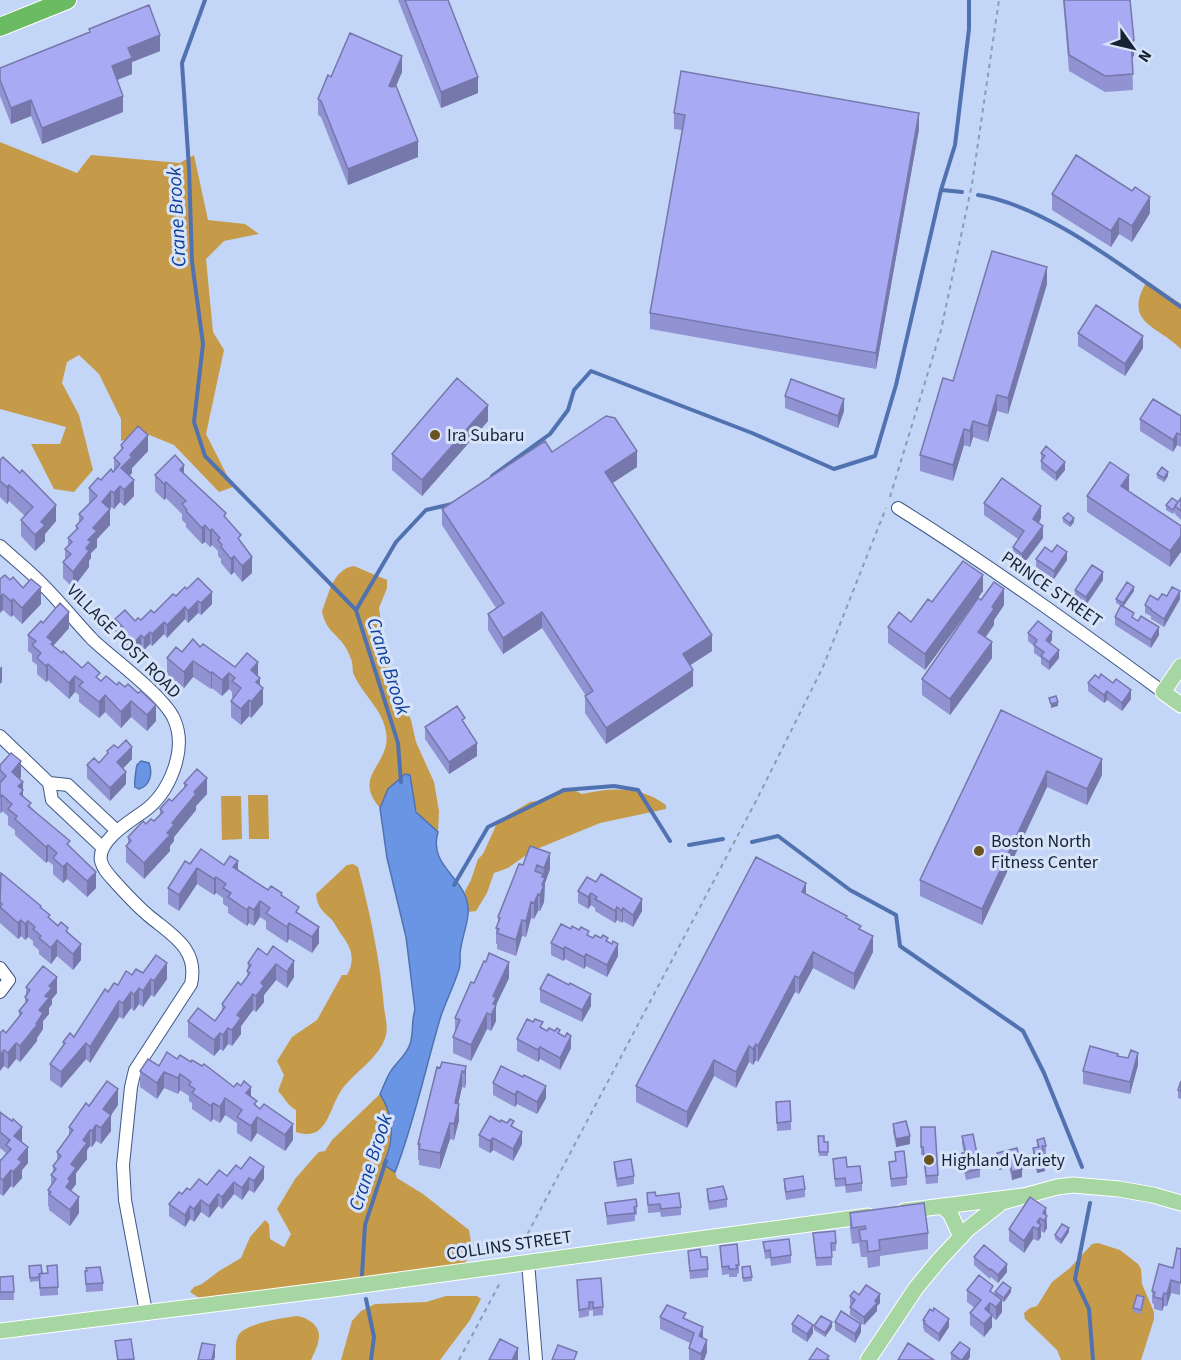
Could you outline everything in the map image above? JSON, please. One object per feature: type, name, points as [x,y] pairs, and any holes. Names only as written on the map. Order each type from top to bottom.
[{"type":"highway","points":[[0,27],[67,0]]},
{"type":"main road","points":[[1163,692],[1181,666]]},
{"type":"main road","name":"PRINCE STREET","points":[[1163,692],[1181,705]]},
{"type":"main road","points":[[868,1360],[916,1288],[961,1236],[993,1208],[1010,1199],[1057,1187],[1101,1186],[1153,1195],[1181,1203]]},
{"type":"main road","name":"COLLINS STREET","points":[[0,1331],[1023,1196]]},
{"type":"main road","points":[[942,1206],[950,1213],[961,1236]]},
{"type":"street","name":"PRINCE STREET","points":[[898,508],[1078,630],[1163,692]]},
{"type":"street","name":"VILLAGE POST ROAD","points":[[0,546],[38,580],[92,639],[158,699],[176,722],[178,742],[176,757],[168,781],[157,800],[117,831],[103,848]]},
{"type":"street","points":[[2,741],[49,783],[68,785],[117,831]]},
{"type":"street","points":[[49,783],[52,800],[103,848],[102,864],[107,872],[147,915],[174,935],[187,950],[192,963],[191,984],[135,1070],[130,1087],[123,1165],[125,1200],[146,1312]]},
{"type":"street","points":[[0,968],[9,980],[0,992]]},
{"type":"street","points":[[528,1262],[536,1360]]},
{"type":"path","points":[[459,1360],[751,809],[823,667],[891,497],[941,330],[972,184],[999,0]]},
{"type":"shaded area","points":[[0,142],[77,173],[91,155],[180,163],[194,155],[208,220],[245,224],[259,234],[224,241],[206,259],[213,332],[224,350],[206,434],[233,487],[219,492],[174,445],[147,434],[121,441],[121,419],[99,374],[79,355],[67,362],[62,383],[79,415],[93,470],[74,492],[54,489],[31,444],[60,444],[66,427],[0,409]]},
{"type":"shaded area","points":[[1147,281],[1181,304],[1181,349],[1140,315],[1138,306],[1140,295]]},
{"type":"shaded area","points":[[354,566],[387,580],[387,588],[379,608],[386,659],[411,720],[416,742],[434,782],[439,811],[438,832],[417,811],[413,791],[388,789],[380,808],[372,796],[371,778],[384,753],[386,743],[384,724],[354,675],[352,662],[346,649],[328,627],[322,611],[336,577],[347,568]]},
{"type":"shaded area","points":[[563,788],[570,788],[582,794],[615,789],[636,791],[647,794],[666,805],[666,809],[600,823],[532,851],[508,868],[494,873],[487,893],[476,911],[468,912],[465,891],[478,859],[483,854],[498,821],[530,802],[544,800]]},
{"type":"shaded area","points":[[248,795],[268,795],[269,839],[249,839]]},
{"type":"shaded area","points":[[221,796],[241,796],[242,839],[222,840]]},
{"type":"shaded area","points":[[353,864],[358,867],[374,936],[387,1028],[386,1035],[371,1060],[343,1088],[324,1124],[319,1130],[306,1134],[296,1132],[296,1110],[278,1091],[284,1075],[277,1061],[292,1037],[317,1020],[342,975],[347,975],[350,969],[352,958],[350,948],[333,921],[320,908],[316,894],[347,865]]},
{"type":"shaded area","points":[[380,1094],[388,1111],[391,1128],[387,1155],[383,1164],[395,1172],[397,1178],[423,1194],[469,1230],[472,1247],[463,1268],[207,1303],[190,1292],[194,1287],[241,1258],[250,1237],[265,1220],[269,1224],[270,1239],[284,1247],[291,1234],[277,1209],[295,1179],[319,1152],[325,1151],[332,1140]]},
{"type":"shaded area","points":[[1098,1243],[1120,1250],[1141,1269],[1142,1284],[1154,1312],[1154,1319],[1141,1360],[1061,1360],[1057,1350],[1025,1319],[1024,1313],[1037,1306],[1052,1282],[1070,1268],[1092,1244]]},
{"type":"shaded area","points":[[446,1296],[477,1296],[481,1299],[470,1320],[440,1360],[341,1360],[352,1321],[361,1311],[375,1304],[426,1302]]},
{"type":"shaded area","points":[[297,1316],[310,1321],[318,1330],[319,1339],[311,1360],[236,1360],[236,1341],[242,1331],[265,1322]]},
{"type":"water","points":[[141,761],[149,763],[150,775],[146,785],[139,789],[135,787],[135,780],[137,765]]},
{"type":"water","points":[[405,774],[410,775],[416,812],[438,832],[436,845],[438,855],[463,891],[468,914],[459,970],[440,1019],[414,1116],[395,1172],[383,1164],[390,1146],[391,1129],[388,1111],[380,1094],[387,1077],[409,1048],[415,1010],[406,937],[387,858],[380,808],[388,789]]},
{"type":"building","points":[[405,0],[448,0],[478,77],[441,92]]},
{"type":"building","points":[[1064,0],[1130,0],[1134,40],[1131,41],[1133,74],[1105,76],[1069,55]]},
{"type":"building","points":[[149,5],[160,35],[128,48],[132,58],[112,66],[123,96],[42,128],[31,100],[11,108],[0,80],[0,68],[90,32],[89,29]]},
{"type":"building","points":[[350,33],[402,56],[389,86],[396,86],[418,141],[348,169],[321,101],[318,99],[328,75],[331,77]]},
{"type":"building","points":[[681,71],[919,113],[876,353],[650,313],[685,115],[674,113]]},
{"type":"building","points":[[1076,155],[1132,191],[1135,187],[1150,197],[1132,226],[1119,218],[1111,231],[1052,194]]},
{"type":"building","points":[[992,251],[1047,267],[1008,398],[997,395],[988,426],[973,421],[970,431],[964,429],[953,465],[920,455],[943,378],[953,381]]},
{"type":"building","points":[[1096,305],[1143,336],[1125,364],[1078,333]]},
{"type":"building","points":[[457,378],[488,405],[422,480],[392,454]]},
{"type":"building","points":[[791,379],[844,399],[838,416],[785,396]]},
{"type":"building","points":[[1153,399],[1181,416],[1181,435],[1177,433],[1173,440],[1140,419]]},
{"type":"building","points":[[606,416],[615,418],[637,451],[605,472],[712,635],[683,654],[693,670],[606,728],[585,696],[593,691],[542,612],[503,638],[488,614],[504,603],[442,509],[545,441],[552,452]]},
{"type":"building","points":[[138,426],[148,435],[121,468],[134,480],[124,490],[120,486],[114,493],[111,491],[102,502],[110,509],[93,528],[97,531],[88,540],[91,542],[86,548],[89,551],[73,572],[63,562],[71,554],[65,549],[72,542],[68,538],[78,528],[76,526],[83,518],[79,514],[97,496],[89,488],[98,478],[101,480],[111,469],[113,472],[120,464],[114,458],[123,448],[121,445]]},
{"type":"building","points":[[1046,446],[1065,462],[1056,473],[1041,461],[1045,456],[1041,453]]},
{"type":"building","points":[[175,455],[184,465],[180,470],[226,513],[224,516],[241,535],[238,538],[252,557],[242,566],[234,556],[231,559],[221,547],[218,540],[220,538],[212,529],[210,531],[205,525],[202,528],[186,511],[182,504],[186,501],[155,475]]},
{"type":"building","points":[[3,457],[20,473],[22,470],[56,505],[41,522],[45,525],[35,535],[21,520],[33,507],[9,485],[7,487],[0,481],[0,460]]},
{"type":"building","points":[[1110,462],[1129,475],[1121,486],[1181,526],[1181,536],[1170,551],[1087,496]]},
{"type":"building","points":[[1162,467],[1168,472],[1164,478],[1157,474]]},
{"type":"building","points":[[1002,478],[1041,506],[1033,519],[1043,526],[1022,554],[1013,547],[1024,531],[984,503]]},
{"type":"building","points":[[1172,498],[1178,502],[1173,510],[1166,505]]},
{"type":"building","points":[[1181,498],[1181,511],[1175,506]]},
{"type":"building","points":[[1068,513],[1074,518],[1070,523],[1063,518]]},
{"type":"building","points":[[1057,545],[1067,552],[1054,571],[1036,559],[1045,547],[1052,552]]},
{"type":"building","points":[[963,561],[983,575],[925,654],[888,627],[899,612],[911,622],[928,599],[932,602]]},
{"type":"building","points":[[1092,565],[1103,572],[1086,597],[1075,590]]},
{"type":"building","points":[[5,575],[10,580],[13,577],[23,588],[31,579],[41,587],[22,608],[13,599],[11,601],[3,594],[0,597],[0,579]]},
{"type":"building","points":[[198,578],[212,592],[201,603],[198,601],[188,611],[185,607],[167,625],[164,622],[152,634],[150,632],[144,638],[141,635],[134,643],[121,630],[123,627],[115,619],[125,610],[135,621],[138,618],[141,620],[151,610],[154,613],[173,594],[176,596],[185,587],[187,589]]},
{"type":"building","points":[[994,582],[1004,589],[978,632],[992,642],[950,699],[922,679],[978,598],[981,600]]},
{"type":"building","points":[[1127,582],[1134,587],[1123,603],[1116,599]]},
{"type":"building","points":[[1172,587],[1180,591],[1164,619],[1145,605],[1150,595],[1158,600],[1162,594],[1167,596]]},
{"type":"building","points":[[60,603],[69,612],[47,637],[53,642],[51,644],[62,653],[63,651],[82,668],[88,662],[100,673],[96,677],[101,681],[106,676],[117,685],[119,682],[125,687],[128,684],[138,693],[141,691],[156,705],[147,715],[131,701],[121,712],[105,695],[99,702],[79,686],[83,682],[75,676],[69,683],[48,664],[46,666],[37,658],[41,653],[32,645],[36,641],[28,635],[41,621],[43,623]]},
{"type":"building","points":[[1121,605],[1134,613],[1132,617],[1138,621],[1141,616],[1159,627],[1151,640],[1115,617]]},
{"type":"building","points":[[1038,621],[1052,632],[1046,640],[1059,650],[1049,662],[1041,656],[1044,652],[1034,645],[1037,640],[1028,633]]},
{"type":"building","points":[[193,639],[200,647],[203,644],[235,667],[247,653],[258,662],[251,670],[260,678],[256,682],[263,688],[251,702],[249,700],[241,709],[231,701],[241,688],[232,681],[235,678],[229,673],[222,680],[193,661],[184,672],[167,658],[176,647],[182,652]]},
{"type":"building","points":[[1101,674],[1113,683],[1116,679],[1131,690],[1122,703],[1107,691],[1104,695],[1088,683],[1095,675],[1099,678]]},
{"type":"building","points":[[1056,696],[1058,702],[1051,704],[1049,698]]},
{"type":"building","points":[[457,706],[465,718],[462,720],[477,743],[449,762],[425,727]]},
{"type":"building","name":"Boston North Fitness Center","points":[[1001,710],[1102,759],[1087,789],[1047,771],[982,909],[920,880]]},
{"type":"building","points":[[126,740],[132,747],[117,762],[126,772],[110,788],[87,765],[94,758],[99,763],[114,745],[118,748]]},
{"type":"building","points":[[11,753],[21,761],[12,772],[23,782],[18,786],[23,790],[20,794],[31,803],[28,806],[70,841],[67,844],[96,872],[87,881],[67,863],[63,867],[53,858],[57,853],[48,845],[46,847],[15,819],[17,816],[8,809],[12,804],[2,795],[0,797],[0,783],[6,776],[0,770],[0,765]]},
{"type":"building","points":[[197,769],[207,778],[172,823],[174,825],[167,833],[170,835],[144,863],[126,846],[131,841],[128,837],[143,821],[146,824],[151,819],[154,821],[163,812],[160,809],[169,799],[172,801],[187,785],[184,783]]},
{"type":"building","points":[[530,846],[550,853],[544,868],[537,865],[535,871],[543,874],[542,877],[545,878],[542,885],[544,885],[534,903],[531,902],[526,921],[522,920],[516,940],[497,933],[499,929],[496,928],[500,918],[498,917],[519,864],[523,865]]},
{"type":"building","points":[[201,849],[224,865],[230,856],[238,861],[233,867],[268,890],[271,886],[282,893],[281,895],[299,907],[296,912],[319,927],[312,937],[289,923],[287,927],[266,913],[270,908],[260,901],[254,910],[249,907],[247,910],[228,897],[231,893],[223,888],[226,884],[197,868],[179,895],[168,888],[185,861],[190,864]]},
{"type":"building","points":[[756,857],[806,883],[802,892],[847,916],[846,918],[861,926],[859,929],[873,936],[854,974],[813,952],[799,978],[795,976],[758,1046],[756,1044],[753,1049],[749,1046],[736,1072],[714,1060],[687,1112],[636,1086]]},
{"type":"building","points":[[1,873],[41,906],[58,926],[61,922],[68,928],[66,931],[81,944],[73,954],[57,940],[51,948],[39,938],[41,936],[28,921],[25,924],[21,920],[18,923],[0,907],[2,904],[0,902]]},
{"type":"building","points":[[601,874],[642,899],[633,915],[623,908],[622,911],[617,907],[615,911],[595,899],[597,897],[591,893],[588,897],[578,891],[587,877],[596,882]]},
{"type":"building","points":[[561,924],[571,929],[572,926],[579,930],[581,927],[589,931],[587,935],[593,938],[595,935],[601,938],[603,935],[608,938],[606,941],[618,944],[607,965],[586,954],[584,957],[551,943]]},
{"type":"building","points":[[273,946],[294,961],[287,972],[276,964],[261,983],[264,986],[256,996],[253,994],[237,1015],[241,1018],[232,1030],[228,1028],[223,1035],[220,1033],[214,1040],[188,1021],[198,1008],[215,1021],[225,1007],[222,1004],[238,982],[241,985],[250,973],[247,971],[251,965],[248,963],[258,948],[267,955]]},
{"type":"building","points":[[489,953],[509,962],[493,996],[496,998],[493,1004],[496,1005],[491,1015],[487,1013],[471,1045],[453,1037],[460,1020],[455,1018],[471,982],[474,983]]},
{"type":"building","points":[[156,955],[167,963],[154,981],[151,979],[143,991],[139,988],[134,995],[131,992],[123,1003],[119,1001],[90,1047],[86,1043],[61,1072],[50,1064],[70,1033],[74,1037],[105,989],[108,992],[114,983],[118,985],[126,971],[132,975],[136,969],[143,973]]},
{"type":"building","points":[[43,966],[57,977],[49,986],[52,988],[45,996],[49,998],[39,1010],[43,1013],[37,1025],[20,1046],[16,1043],[8,1053],[4,1050],[0,1055],[0,1033],[3,1030],[6,1033],[22,1013],[19,1011],[28,1000],[25,997],[30,990],[26,987]]},
{"type":"building","points":[[548,974],[591,994],[582,1010],[540,989]]},
{"type":"building","points":[[527,1019],[533,1022],[535,1019],[543,1022],[540,1027],[547,1031],[549,1028],[555,1031],[557,1028],[560,1030],[558,1033],[565,1037],[567,1033],[571,1036],[560,1058],[540,1047],[538,1050],[517,1039]]},
{"type":"building","points":[[1090,1046],[1128,1058],[1131,1050],[1138,1053],[1130,1082],[1083,1071]]},
{"type":"building","points":[[167,1052],[177,1059],[180,1055],[191,1062],[192,1060],[202,1066],[204,1064],[234,1087],[237,1083],[241,1086],[244,1081],[251,1087],[246,1093],[257,1101],[254,1104],[260,1109],[264,1104],[293,1124],[285,1135],[257,1117],[251,1126],[237,1117],[242,1110],[225,1098],[220,1107],[213,1103],[211,1106],[192,1093],[195,1089],[189,1085],[191,1082],[180,1074],[178,1078],[164,1072],[157,1083],[140,1071],[148,1059],[159,1066]]},
{"type":"building","points":[[442,1062],[466,1066],[465,1072],[462,1071],[455,1103],[459,1104],[454,1124],[450,1123],[440,1153],[419,1149],[420,1144],[418,1144],[437,1067],[440,1068]]},
{"type":"building","points":[[501,1066],[546,1086],[537,1102],[517,1091],[515,1095],[493,1083]]},
{"type":"building","points":[[107,1081],[118,1089],[103,1109],[111,1115],[101,1128],[96,1125],[92,1131],[90,1130],[83,1140],[87,1143],[71,1164],[76,1168],[68,1179],[70,1181],[66,1187],[79,1197],[70,1210],[49,1194],[51,1192],[48,1190],[56,1179],[51,1175],[56,1169],[53,1166],[61,1156],[57,1152],[73,1130],[69,1127],[86,1103],[89,1106]]},
{"type":"building","points":[[790,1101],[791,1121],[777,1123],[776,1102]]},
{"type":"building","points":[[0,1112],[22,1127],[14,1136],[28,1147],[18,1159],[22,1162],[3,1180],[0,1178],[0,1160],[11,1149],[6,1145],[10,1140],[0,1132]]},
{"type":"building","points":[[490,1116],[500,1122],[501,1120],[507,1123],[510,1119],[514,1121],[511,1126],[522,1132],[513,1149],[493,1138],[490,1141],[479,1135]]},
{"type":"building","points":[[906,1121],[910,1136],[896,1139],[893,1124]]},
{"type":"building","name":"Highland Variety","points":[[921,1127],[935,1127],[938,1175],[926,1176],[923,1147],[921,1147]]},
{"type":"building","points":[[973,1134],[980,1169],[966,1172],[962,1153],[966,1153],[962,1136]]},
{"type":"building","points":[[818,1136],[824,1136],[824,1142],[828,1142],[828,1152],[819,1152]]},
{"type":"building","points":[[1044,1138],[1046,1146],[1042,1146],[1045,1163],[1037,1165],[1033,1148],[1039,1147],[1037,1140]]},
{"type":"building","points":[[1017,1148],[1022,1169],[1012,1172],[1009,1159],[999,1162],[997,1153]]},
{"type":"building","points":[[904,1151],[907,1177],[891,1179],[889,1162],[896,1161],[895,1152]]},
{"type":"building","points":[[250,1157],[264,1167],[254,1181],[249,1178],[242,1188],[234,1182],[222,1197],[218,1194],[209,1206],[201,1200],[194,1209],[190,1206],[185,1215],[169,1204],[179,1192],[182,1194],[187,1188],[190,1190],[199,1179],[207,1185],[219,1170],[227,1176],[236,1165],[241,1169]]},
{"type":"building","points":[[846,1157],[847,1167],[860,1166],[862,1183],[846,1185],[845,1178],[835,1179],[833,1159]]},
{"type":"building","points":[[631,1159],[634,1176],[617,1179],[614,1162]]},
{"type":"building","points":[[803,1176],[805,1189],[786,1192],[784,1179]]},
{"type":"building","points":[[723,1186],[727,1199],[709,1202],[707,1189]]},
{"type":"building","points":[[655,1192],[656,1196],[679,1193],[681,1207],[661,1209],[660,1204],[648,1205],[647,1193]]},
{"type":"building","points":[[1030,1197],[1046,1208],[1043,1213],[1047,1216],[1044,1221],[1040,1218],[1037,1222],[1041,1225],[1038,1229],[1033,1227],[1024,1241],[1009,1229]]},
{"type":"building","points":[[636,1199],[635,1213],[607,1216],[605,1203]]},
{"type":"building","points":[[924,1203],[928,1233],[879,1240],[880,1250],[868,1252],[867,1241],[861,1241],[859,1230],[866,1229],[865,1226],[852,1228],[850,1213]]},
{"type":"building","points":[[1062,1224],[1069,1228],[1061,1240],[1055,1235]]},
{"type":"building","points":[[835,1231],[836,1243],[831,1243],[832,1257],[816,1258],[813,1233]]},
{"type":"building","points":[[789,1239],[791,1255],[771,1258],[770,1250],[765,1251],[763,1242]]},
{"type":"building","points":[[737,1244],[739,1265],[736,1265],[737,1269],[729,1269],[729,1266],[722,1267],[720,1246]]},
{"type":"building","points":[[984,1245],[1007,1264],[998,1275],[974,1257]]},
{"type":"building","points":[[1177,1248],[1181,1249],[1180,1283],[1171,1280],[1167,1294],[1164,1293],[1162,1299],[1154,1297],[1155,1292],[1152,1291],[1159,1264],[1173,1268]]},
{"type":"building","points":[[700,1249],[701,1257],[707,1257],[708,1269],[690,1271],[688,1251]]},
{"type":"building","points":[[41,1265],[40,1277],[30,1278],[29,1266]]},
{"type":"building","points":[[57,1265],[58,1287],[40,1288],[39,1274],[48,1273],[47,1266]]},
{"type":"building","points":[[750,1266],[752,1277],[743,1278],[742,1267]]},
{"type":"building","points":[[100,1267],[103,1283],[86,1284],[86,1268]]},
{"type":"building","points":[[979,1275],[993,1286],[990,1291],[1002,1300],[996,1307],[990,1303],[985,1309],[992,1315],[984,1324],[970,1313],[981,1300],[967,1290]]},
{"type":"building","points":[[13,1276],[14,1292],[0,1292],[0,1277]]},
{"type":"building","points":[[601,1278],[603,1307],[593,1308],[593,1302],[589,1302],[589,1308],[579,1310],[577,1280]]},
{"type":"building","points":[[1003,1282],[1011,1288],[1004,1298],[995,1292]]},
{"type":"building","points":[[866,1285],[880,1294],[875,1301],[877,1303],[864,1317],[850,1307],[855,1300],[850,1296],[854,1291],[859,1295]]},
{"type":"building","points":[[1137,1295],[1144,1297],[1141,1310],[1133,1308]]},
{"type":"building","points":[[667,1305],[686,1313],[683,1318],[703,1327],[699,1336],[707,1340],[701,1354],[689,1348],[694,1333],[660,1317]]},
{"type":"building","points":[[934,1308],[949,1319],[939,1334],[923,1320],[930,1309],[933,1311]]},
{"type":"building","points":[[841,1311],[861,1324],[855,1334],[835,1322]]},
{"type":"building","points":[[798,1315],[813,1325],[807,1334],[792,1324]]},
{"type":"building","points":[[821,1316],[832,1322],[825,1333],[814,1326]]},
{"type":"building","points":[[131,1339],[134,1359],[118,1360],[115,1341]]},
{"type":"building","points":[[500,1339],[518,1348],[512,1360],[489,1360]]},
{"type":"building","points":[[960,1342],[970,1349],[962,1360],[951,1353]]},
{"type":"building","points":[[202,1343],[215,1345],[212,1360],[198,1360]]},
{"type":"building","points":[[908,1343],[934,1360],[898,1360]]},
{"type":"building","points":[[558,1345],[577,1352],[574,1360],[552,1360]]},
{"type":"building","points":[[817,1348],[829,1356],[827,1358],[829,1360],[809,1360]]},
{"type":"waterway","name":"Crane Brook","points":[[205,0],[182,63],[192,262],[203,344],[194,422],[205,456],[356,610],[398,743],[401,782]]},
{"type":"waterway","points":[[492,476],[550,434],[568,410],[574,390],[591,371],[752,433],[834,469],[875,456],[896,385],[941,190],[955,145],[969,29],[969,0]]},
{"type":"waterway","points":[[942,190],[962,192]]},
{"type":"waterway","points":[[978,195],[1004,201],[1058,225],[1110,257],[1181,307]]},
{"type":"waterway","points":[[356,610],[396,542],[426,510],[452,504]]},
{"type":"waterway","points":[[454,885],[488,827],[564,790],[614,786],[638,790],[670,841]]},
{"type":"waterway","points":[[752,842],[778,836],[850,890],[896,915],[900,946],[1023,1031],[1044,1073],[1082,1167]]},
{"type":"waterway","points":[[689,845],[723,839]]},
{"type":"waterway","name":"Crane Brook","points":[[362,1275],[365,1225],[386,1161]]},
{"type":"waterway","points":[[1090,1203],[1075,1279],[1089,1309],[1093,1360]]},
{"type":"waterway","name":"Crane Brook","points":[[366,1299],[374,1337],[371,1360]]},
{"type":"place","name":"Ira Subaru","points":[[435,435]]},
{"type":"place","name":"Boston North Fitness Center","points":[[979,851]]},
{"type":"place","name":"Highland Variety","points":[[929,1160]]}]
